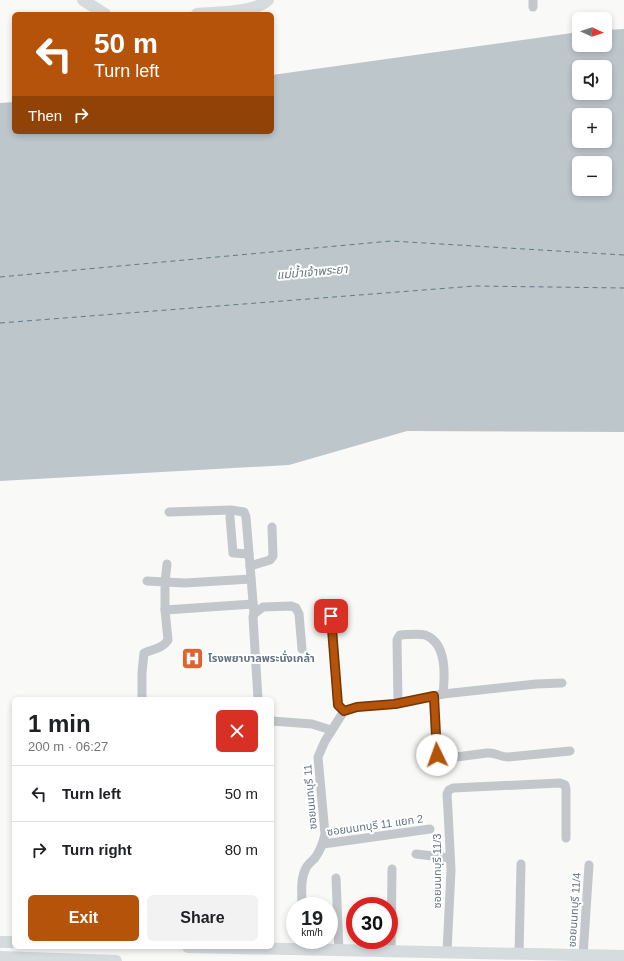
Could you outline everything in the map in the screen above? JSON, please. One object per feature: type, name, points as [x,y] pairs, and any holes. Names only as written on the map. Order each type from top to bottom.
[{"type":"main road","points":[[83,0],[102,12]]},
{"type":"main road","points":[[229,12],[260,6],[268,0]]},
{"type":"main road","points":[[0,942],[12,942]]},
{"type":"main road","points":[[274,945],[286,945]]},
{"type":"main road","points":[[327,949],[339,951],[624,956]]},
{"type":"main road","points":[[0,957],[116,961]]},
{"type":"street","points":[[169,512],[231,510],[244,512],[246,516],[254,614],[258,697]]},
{"type":"street","points":[[230,517],[233,553],[249,554]]},
{"type":"street","points":[[250,566],[270,560],[273,556],[272,527]]},
{"type":"street","points":[[142,697],[144,653],[162,646],[168,640],[165,610],[165,582],[167,564]]},
{"type":"street","points":[[147,581],[185,583],[251,579]]},
{"type":"street","points":[[165,610],[253,604]]},
{"type":"street","points":[[254,614],[263,607],[291,606],[296,608],[299,614],[302,649]]},
{"type":"street","points":[[331,616],[338,705],[344,711],[357,707],[398,704],[438,695],[536,684],[562,683]]},
{"type":"street","points":[[398,704],[398,638],[400,635],[425,635],[437,643],[441,653],[445,676],[438,695],[438,758],[441,759],[493,752],[500,756],[508,757],[570,751]]},
{"type":"street","name":"ซอยนนทบุรี 11","points":[[302,897],[304,874],[307,866],[323,844],[325,834],[318,757],[331,730],[344,711]]},
{"type":"street","points":[[274,721],[312,724],[331,730]]},
{"type":"street","name":"ซอยนนทบุรี 11/3","points":[[447,952],[451,870],[447,794],[449,790],[453,788],[560,783],[565,785],[566,838]]},
{"type":"street","name":"ซอยนนทบุรี 11 แยก 2","points":[[323,844],[430,829]]},
{"type":"street","points":[[416,854],[450,858]]},
{"type":"street","points":[[519,954],[521,864]]},
{"type":"street","name":"ซอยนนทบุรี 11/4","points":[[583,956],[589,865]]},
{"type":"street","points":[[391,952],[392,869]]},
{"type":"street","points":[[336,878],[339,951]]},
{"type":"water","name":"แม่น้ำเจ้าพระยา","points":[[624,29],[624,432],[407,431],[289,465],[0,481],[0,103],[12,102],[12,134],[274,134],[274,75],[572,33],[572,52],[612,52],[612,30]]},
{"type":"ferry route","points":[[0,277],[391,241],[624,255]]},
{"type":"ferry route","points":[[0,323],[475,286],[624,288]]},
{"type":"place","name":"โรงพยาบาลพระนั่งเกล้า","points":[[192,658]]},
{"type":"route","points":[[331,616],[338,705],[344,711],[357,707],[395,704],[434,696],[437,755]]}]
